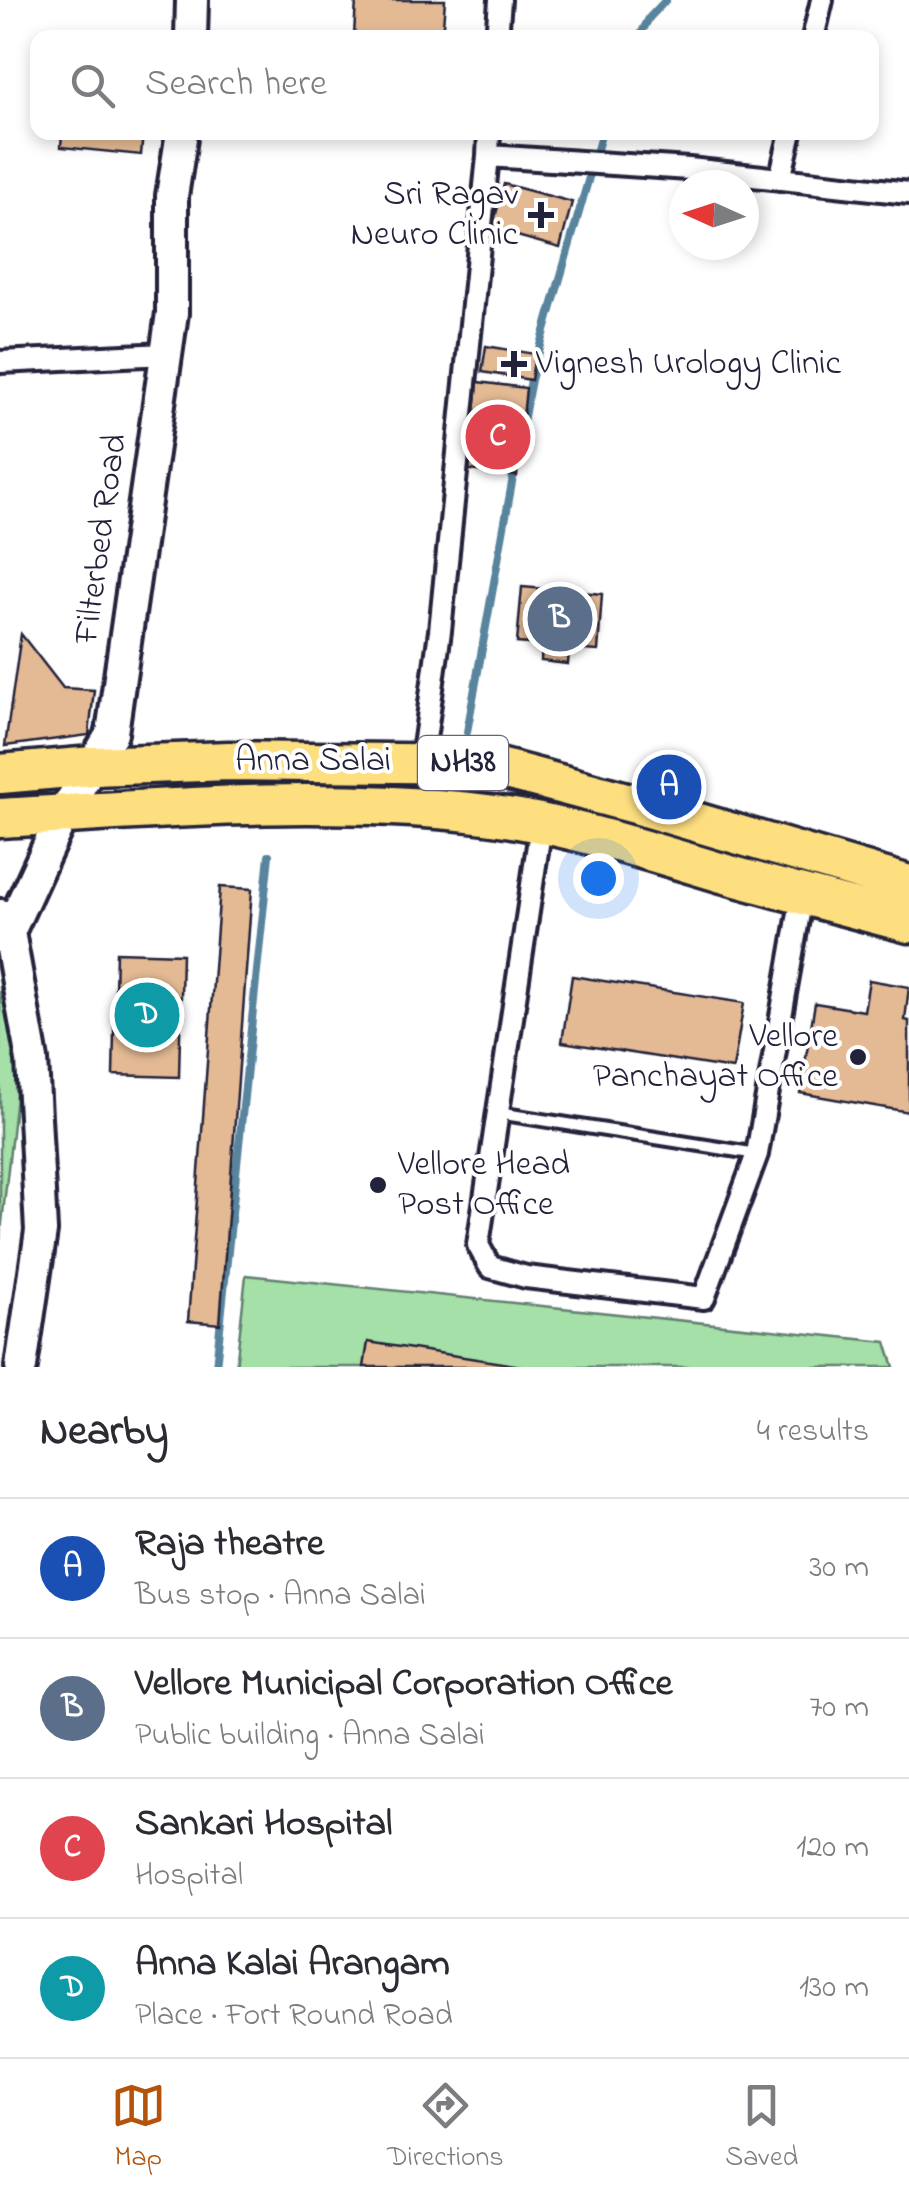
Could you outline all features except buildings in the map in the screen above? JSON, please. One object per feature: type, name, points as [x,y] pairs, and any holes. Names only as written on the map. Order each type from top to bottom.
[{"type":"highway","name":"Anna Salai","points":[[0,774],[229,761],[484,764],[909,885]]},
{"type":"highway","name":"Anna Salai","points":[[0,818],[337,804],[470,812],[598,836],[909,923]]},
{"type":"main road","points":[[191,30],[192,0]]},
{"type":"main road","name":"Filterbed Road","points":[[5,922],[63,814],[112,734],[172,313],[172,196],[181,140]]},
{"type":"main road","points":[[5,922],[32,1060],[41,1231],[20,1367]]},
{"type":"street","points":[[498,30],[500,0]]},
{"type":"street","points":[[815,30],[822,0]]},
{"type":"street","points":[[422,762],[440,630],[489,140]]},
{"type":"street","points":[[780,178],[788,140]]},
{"type":"street","points":[[488,156],[690,168],[909,193]]},
{"type":"street","points":[[0,362],[166,354]]},
{"type":"street","points":[[541,824],[478,1244],[490,1266],[526,1278],[704,1298],[757,1154],[802,896]]},
{"type":"lane","points":[[497,1113],[757,1154]]},
{"type":"green space","points":[[0,933],[20,1060],[0,1241]]},
{"type":"green space","points":[[246,1275],[886,1342],[894,1367],[236,1367]]},
{"type":"waterway","points":[[643,30],[666,0]]},
{"type":"waterway","points":[[520,437],[531,380],[600,140]]},
{"type":"waterway","points":[[467,732],[515,466]]},
{"type":"waterway","points":[[216,1367],[269,855]]},
{"type":"place","name":"Sri Ragav Neuro Clinic","points":[[541,215]]},
{"type":"place","name":"Vignesh Urology Clinic","points":[[514,364]]},
{"type":"place","name":"Sankari Hospital","points":[[498,437]]},
{"type":"place","name":"Vellore Municipal Corporation Office","points":[[560,619]]},
{"type":"place","name":"Raja theatre","points":[[669,787]]},
{"type":"place","name":"Anna Kalai Arangam","points":[[147,1015]]},
{"type":"place","name":"Vellore Panchayat Office","points":[[858,1057]]},
{"type":"place","name":"Vellore Head Post Office","points":[[378,1185]]}]
